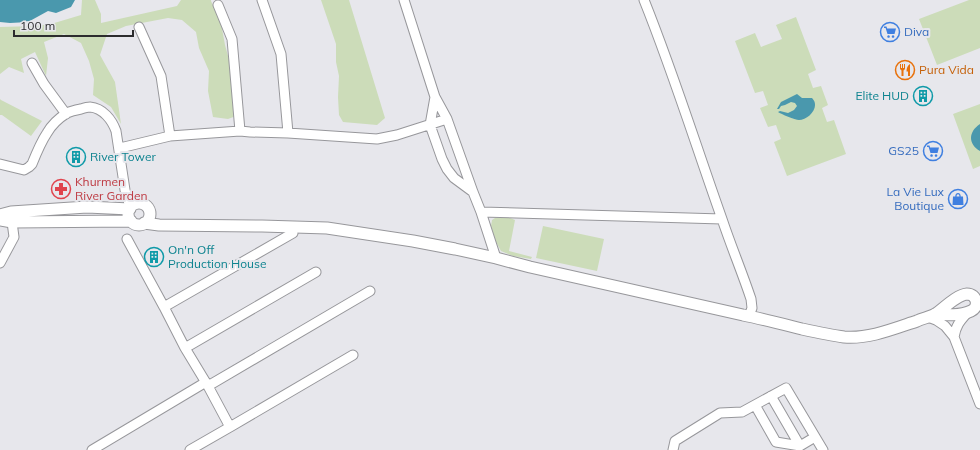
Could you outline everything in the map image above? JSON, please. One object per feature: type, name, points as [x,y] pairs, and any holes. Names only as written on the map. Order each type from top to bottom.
[{"type":"street","points":[[262,0],[281,54],[288,133]]},
{"type":"street","points":[[404,0],[435,97],[447,119],[496,258]]},
{"type":"street","points":[[644,0],[685,110],[751,299],[752,308],[749,316]]},
{"type":"street","points":[[218,5],[232,39],[240,131]]},
{"type":"street","points":[[139,27],[161,76],[170,136]]},
{"type":"street","points":[[32,63],[44,84],[66,114]]},
{"type":"street","points":[[435,97],[430,125],[442,160],[454,178],[473,192]]},
{"type":"street","points":[[0,164],[24,170],[29,167],[32,164],[47,133],[56,122],[66,114],[90,107],[104,113],[114,124],[120,148],[126,190],[132,206],[128,215],[131,220],[137,224],[327,228],[427,244],[496,258],[816,332],[844,337],[866,336],[888,331],[932,315],[947,304],[964,295],[975,294],[975,306],[960,320],[954,337]]},
{"type":"street","points":[[120,148],[170,136],[240,131],[377,139],[398,135],[447,119]]},
{"type":"street","points":[[0,215],[11,212],[87,207],[132,206],[143,203],[147,206],[150,213],[160,220],[172,225]]},
{"type":"street","points":[[481,212],[722,219]]},
{"type":"street","points":[[144,223],[148,220],[150,213]]},
{"type":"street","points":[[0,220],[12,222],[131,220]]},
{"type":"street","points":[[0,263],[14,237],[12,222]]},
{"type":"street","points":[[164,307],[293,234]]},
{"type":"street","points":[[127,239],[185,348],[207,384],[230,427]]},
{"type":"street","points":[[185,348],[316,272]]},
{"type":"street","points":[[92,450],[370,291]]},
{"type":"street","points":[[947,304],[945,311],[949,316]]},
{"type":"street","points":[[932,315],[949,316],[975,306]]},
{"type":"street","points":[[932,315],[936,320],[945,326],[954,337],[980,404]]},
{"type":"street","points":[[190,450],[353,355]]},
{"type":"street","points":[[673,450],[675,441],[720,413],[742,412],[786,388],[823,450]]},
{"type":"street","points":[[771,396],[800,446]]},
{"type":"street","points":[[755,405],[776,442],[800,446],[815,437]]},
{"type":"green space","points":[[82,0],[95,0],[101,14],[101,23],[177,6],[181,0],[211,0],[221,23],[233,74],[236,116],[228,119],[213,117],[208,91],[209,71],[199,48],[196,32],[182,20],[168,18],[126,26],[107,34],[100,55],[115,82],[121,124],[111,107],[93,95],[94,79],[89,61],[81,43],[64,34],[44,42],[48,58],[46,76],[35,52],[21,59],[24,73],[9,67],[0,74],[0,27],[51,24],[81,15]]},
{"type":"green space","points":[[321,0],[349,0],[385,118],[377,125],[343,122],[339,115],[339,76],[336,62],[336,44]]},
{"type":"green space","points":[[969,0],[980,0],[980,48],[937,65],[919,19]]},
{"type":"green space","points":[[796,17],[816,70],[808,74],[813,88],[821,86],[828,105],[822,108],[827,122],[834,120],[846,154],[787,176],[774,142],[781,139],[776,125],[768,127],[760,108],[768,105],[763,91],[755,93],[735,41],[755,33],[761,47],[782,39],[776,25]]},
{"type":"green space","points":[[0,99],[42,121],[31,136],[0,115]]},
{"type":"green space","points":[[980,104],[980,166],[973,169],[953,114]]},
{"type":"green space","points":[[495,218],[510,218],[515,220],[509,251],[532,257],[531,259],[513,256],[501,251],[496,242],[491,226],[492,220]]},
{"type":"green space","points":[[543,226],[604,239],[597,271],[536,258]]},
{"type":"water","points":[[0,0],[75,0],[71,7],[56,13],[48,11],[28,22],[10,23],[0,22]]},
{"type":"water","points":[[797,94],[802,98],[812,98],[814,102],[814,109],[806,118],[799,120],[778,112],[788,113],[794,110],[797,106],[795,103],[791,102],[777,109],[781,102]]},
{"type":"water","points":[[980,124],[980,151],[973,145],[971,138],[973,131]]},
{"type":"place","name":"Diva","points":[[890,32]]},
{"type":"place","name":"Pura Vida","points":[[905,70]]},
{"type":"place","name":"Elite HUD","points":[[923,96]]},
{"type":"place","name":"GS25","points":[[933,151]]},
{"type":"place","name":"River Tower","points":[[76,157]]},
{"type":"place","name":"Khurmen River Garden","points":[[61,189]]},
{"type":"place","name":"La Vie Lux Boutique","points":[[958,199]]},
{"type":"place","name":"On'n Off Production House","points":[[154,257]]}]
